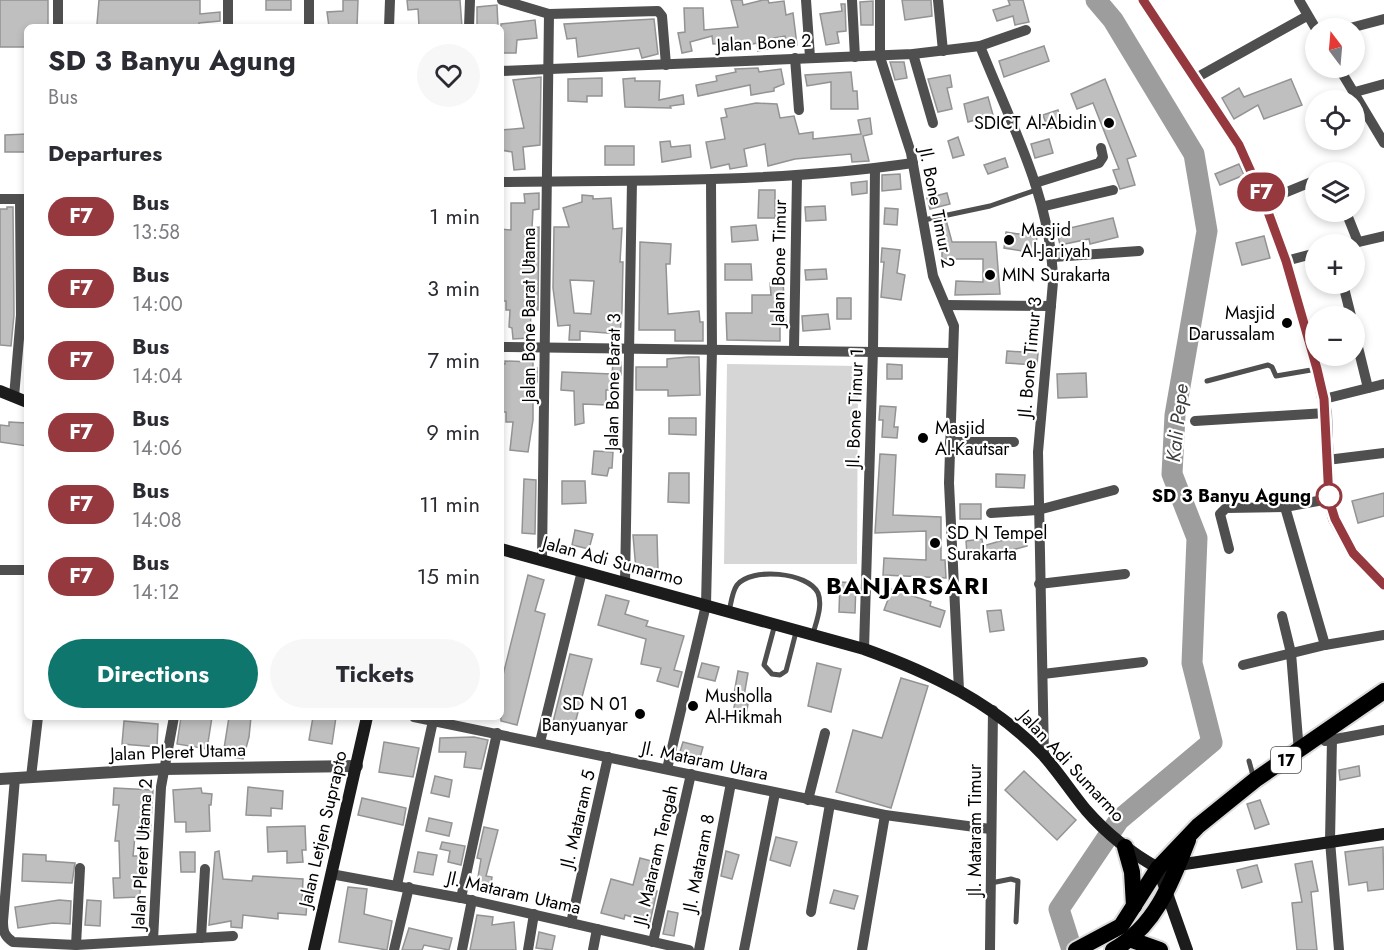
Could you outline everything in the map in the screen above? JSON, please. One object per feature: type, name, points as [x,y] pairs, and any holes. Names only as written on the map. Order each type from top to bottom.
[{"type":"highway","name":"17","points":[[1108,944],[1133,910],[1158,868],[1191,834],[1255,780],[1305,748],[1384,691]]},
{"type":"highway","name":"17","points":[[1076,950],[1132,940],[1145,926],[1167,892],[1191,834]]},
{"type":"highway","points":[[1128,850],[1134,881],[1133,910]]},
{"type":"highway","points":[[1132,940],[1160,950]]},
{"type":"main road","points":[[0,392],[24,401]]},
{"type":"main road","name":"Jalan Adi Sumarmo","points":[[504,550],[813,634],[904,663],[959,690],[993,710],[1044,756],[1087,811],[1128,850],[1158,868]]},
{"type":"main road","name":"Jalan Letjen Suprapto","points":[[314,950],[366,720]]},
{"type":"main road","points":[[1187,950],[1158,868],[1384,834]]},
{"type":"street","points":[[58,0],[58,24]]},
{"type":"street","points":[[228,0],[228,24]]},
{"type":"street","points":[[309,0],[309,24]]},
{"type":"street","points":[[389,24],[390,0]]},
{"type":"street","points":[[469,24],[470,0]]},
{"type":"street","points":[[502,0],[549,14],[658,11],[662,16],[666,65]]},
{"type":"street","points":[[806,0],[810,57]]},
{"type":"street","points":[[852,0],[855,57]]},
{"type":"street","name":"Jl. Bone Timur 2","points":[[880,0],[880,57],[913,163],[933,276],[954,326],[949,483],[959,690]]},
{"type":"street","points":[[938,0],[943,51]]},
{"type":"street","points":[[1143,0],[1239,145],[1264,201],[1286,261],[1324,399],[1329,500],[1343,537],[1353,553],[1384,585]]},
{"type":"street","points":[[1194,79],[1308,16],[1299,0]]},
{"type":"street","name":"Jalan Bone Barat Utama","points":[[542,559],[547,346],[546,181],[550,71],[549,14]]},
{"type":"street","points":[[1365,24],[1384,19]]},
{"type":"street","name":"Jalan Bone 2","points":[[504,71],[550,71],[810,57],[880,57],[980,46],[1026,30]]},
{"type":"street","name":"Jl. Bone Timur 3","points":[[980,46],[1045,206],[1053,257],[1038,452],[1044,756]]},
{"type":"street","points":[[914,54],[933,123]]},
{"type":"street","points":[[795,58],[799,110]]},
{"type":"street","points":[[1362,90],[1384,84]]},
{"type":"street","points":[[1365,110],[1384,143]]},
{"type":"street","points":[[1036,186],[1099,163],[1103,157],[1101,148]]},
{"type":"street","points":[[504,182],[711,181],[797,177],[913,163]]},
{"type":"street","name":"Jl. Bone Timur 1","points":[[864,649],[873,350],[875,169]]},
{"type":"street","name":"Jalan Bone Timur","points":[[794,349],[797,177]]},
{"type":"street","name":"Jalan Bone Barat 3","points":[[625,583],[632,181]]},
{"type":"street","points":[[667,769],[706,605],[712,350],[711,181]]},
{"type":"street","points":[[1264,201],[1305,184]]},
{"type":"street","points":[[1045,206],[1113,190]]},
{"type":"street","points":[[0,199],[24,199],[21,315],[14,397]]},
{"type":"street","points":[[1365,240],[1384,236]]},
{"type":"street","points":[[1053,257],[1139,251]]},
{"type":"street","points":[[1286,261],[1305,257]]},
{"type":"street","points":[[946,305],[1051,306]]},
{"type":"street","points":[[504,347],[547,346],[630,351],[794,349],[952,353]]},
{"type":"street","points":[[1362,366],[1368,388]]},
{"type":"street","points":[[1324,399],[1384,384]]},
{"type":"street","points":[[1195,422],[1326,413]]},
{"type":"street","points":[[950,442],[1014,442]]},
{"type":"street","points":[[1328,460],[1384,453]]},
{"type":"street","points":[[991,513],[1038,510],[1114,490]]},
{"type":"street","points":[[1229,549],[1220,514],[1222,510],[1286,507],[1329,500]]},
{"type":"street","points":[[1286,507],[1325,645]]},
{"type":"street","points":[[0,570],[24,570]]},
{"type":"street","points":[[540,742],[582,571]]},
{"type":"street","points":[[1039,584],[1125,574]]},
{"type":"street","points":[[1282,616],[1305,748],[1332,740],[1384,730]]},
{"type":"street","points":[[1243,665],[1325,645],[1384,635]]},
{"type":"street","points":[[1043,674],[1143,662]]},
{"type":"street","name":"Jl. Mataram Timur","points":[[990,950],[993,710]]},
{"type":"street","points":[[31,777],[38,720]]},
{"type":"street","name":"Jalan Pleret Utama 2","points":[[153,940],[164,769],[173,720]]},
{"type":"street","name":"Jl. Mataram Utara","points":[[428,720],[885,815],[990,829]]},
{"type":"street","points":[[397,885],[432,721]]},
{"type":"street","points":[[462,950],[466,899],[497,733]]},
{"type":"street","points":[[808,800],[825,733]]},
{"type":"street","points":[[1332,740],[1330,841],[1339,950]]},
{"type":"street","name":"Jl. Mataram 5","points":[[571,923],[608,757]]},
{"type":"street","name":"Jalan Pleret Utama","points":[[0,779],[164,769],[357,766]]},
{"type":"street","name":"Jl. Mataram Tengah","points":[[659,945],[691,774]]},
{"type":"street","points":[[15,778],[3,932],[13,942],[48,947],[76,945],[106,947],[153,940],[233,936]]},
{"type":"street","name":"Jl. Mataram 8","points":[[699,950],[731,783]]},
{"type":"street","points":[[744,950],[775,793]]},
{"type":"street","points":[[811,912],[830,804]]},
{"type":"street","points":[[862,950],[885,815]]},
{"type":"street","points":[[76,945],[80,868]]},
{"type":"street","points":[[201,938],[205,868]]},
{"type":"street","name":"Jl. Mataram Utama","points":[[331,874],[466,899],[659,945],[689,950]]},
{"type":"street","points":[[394,950],[409,887]]},
{"type":"street","points":[[528,950],[534,914]]},
{"type":"street","points":[[593,950],[597,929]]},
{"type":"lane","points":[[922,221],[990,206],[1036,186]]},
{"type":"lane","points":[[1207,381],[1268,365],[1272,367],[1276,376],[1317,369]]},
{"type":"lane","points":[[729,612],[737,585],[745,578],[777,575],[802,579],[818,593],[820,603],[813,634]]},
{"type":"lane","points":[[775,624],[765,665],[772,674],[780,675],[786,671],[797,630]]},
{"type":"lane","points":[[1249,761],[1255,780]]},
{"type":"lane","points":[[991,883],[1011,879],[1018,881],[1016,922]]},
{"type":"shaded area","points":[[727,364],[858,366],[857,564],[724,564]]},
{"type":"building","points":[[0,0],[48,0],[48,24],[24,24],[24,47],[0,47]]},
{"type":"building","points":[[99,0],[200,0],[200,14],[220,12],[220,21],[199,24],[97,24]]},
{"type":"building","points":[[266,0],[291,0],[291,10],[266,10]]},
{"type":"building","points":[[343,0],[358,0],[357,24],[329,24],[327,12],[343,11]]},
{"type":"building","points":[[407,0],[460,0],[462,24],[419,24],[418,9],[408,10]]},
{"type":"building","points":[[731,0],[742,0],[743,5],[763,0],[768,0],[769,3],[784,1],[786,15],[793,13],[797,45],[787,47],[785,36],[767,39],[768,49],[758,51],[757,43],[728,50],[727,43],[713,44],[712,36],[690,42],[692,51],[682,53],[678,33],[685,32],[684,8],[703,8],[704,30],[738,27]]},
{"type":"building","points":[[902,0],[931,0],[932,16],[905,20]]},
{"type":"building","points":[[1008,0],[1023,0],[1029,22],[1015,25],[1013,16],[997,21],[993,10],[1010,5]]},
{"type":"building","points":[[873,1],[873,25],[861,25],[860,2]]},
{"type":"building","points":[[841,4],[845,4],[846,31],[837,32],[839,43],[826,45],[820,14],[842,11]]},
{"type":"building","points":[[497,5],[498,24],[477,24],[477,7]]},
{"type":"building","points":[[654,19],[658,54],[642,58],[639,48],[578,57],[576,38],[567,39],[564,24]]},
{"type":"building","points":[[535,20],[537,38],[517,40],[516,53],[504,53],[504,24],[501,24]]},
{"type":"building","points":[[1044,46],[1049,61],[1004,77],[999,61]]},
{"type":"building","points":[[890,62],[904,62],[907,78],[895,80]]},
{"type":"building","points":[[758,68],[759,72],[781,69],[784,84],[774,88],[774,91],[751,95],[750,85],[698,96],[696,85],[717,81],[716,76],[736,72],[735,69]]},
{"type":"building","points":[[851,72],[853,91],[857,91],[858,109],[831,109],[831,82],[807,86],[805,75]]},
{"type":"building","points":[[950,75],[952,87],[947,88],[952,109],[938,112],[928,79]]},
{"type":"building","points":[[541,77],[540,145],[523,147],[525,169],[514,170],[512,152],[504,151],[504,130],[524,128],[513,80]]},
{"type":"building","points":[[602,78],[602,96],[587,96],[587,102],[568,101],[568,79]]},
{"type":"building","points":[[635,78],[635,81],[660,81],[659,100],[683,95],[684,104],[670,106],[671,108],[625,107],[623,79]]},
{"type":"building","points":[[1105,79],[1136,156],[1127,159],[1135,185],[1120,189],[1113,170],[1119,169],[1093,103],[1077,109],[1071,94]]},
{"type":"building","points":[[1291,79],[1302,105],[1264,119],[1258,105],[1234,119],[1222,98],[1239,88],[1244,97]]},
{"type":"building","points":[[988,97],[993,115],[968,122],[964,104]]},
{"type":"building","points":[[756,103],[777,104],[780,118],[794,116],[799,134],[813,132],[813,139],[861,134],[858,120],[870,118],[872,134],[863,136],[869,161],[852,162],[851,154],[795,159],[768,166],[765,144],[744,149],[747,166],[730,169],[729,164],[711,168],[706,142],[725,139],[721,118],[727,117],[725,109]]},
{"type":"building","points":[[1058,110],[1062,124],[1048,129],[1043,115]]},
{"type":"building","points":[[24,134],[24,152],[5,152],[5,135]]},
{"type":"building","points":[[958,137],[964,155],[953,158],[948,141]]},
{"type":"building","points":[[1049,139],[1053,153],[1035,158],[1031,144]]},
{"type":"building","points":[[670,141],[671,147],[690,145],[691,157],[662,162],[660,142]]},
{"type":"building","points":[[605,146],[634,146],[634,165],[605,165]]},
{"type":"building","points":[[1005,158],[1008,167],[988,174],[984,165]]},
{"type":"building","points":[[1239,164],[1244,175],[1220,185],[1215,174]]},
{"type":"building","points":[[900,174],[901,189],[882,191],[882,175]]},
{"type":"building","points":[[867,181],[867,193],[852,195],[851,183]]},
{"type":"building","points":[[759,190],[775,190],[775,218],[758,218]]},
{"type":"building","points":[[539,193],[539,209],[533,210],[532,228],[539,227],[538,310],[531,310],[530,338],[513,339],[512,328],[509,327],[510,310],[506,310],[506,301],[504,301],[504,229],[511,230],[511,203],[525,203],[524,194]]},
{"type":"building","points":[[947,193],[950,204],[930,209],[927,198]]},
{"type":"building","points":[[582,195],[593,196],[593,199],[611,198],[613,229],[622,228],[620,334],[580,331],[580,340],[569,340],[570,325],[558,326],[553,288],[554,227],[569,227],[563,208],[582,202]],"holes":[[[570,280],[594,281],[591,314],[574,313]]]},
{"type":"building","points":[[825,206],[826,220],[806,221],[805,207]]},
{"type":"building","points":[[7,207],[13,207],[14,315],[11,346],[0,345],[0,209],[7,209]]},
{"type":"building","points":[[885,208],[898,209],[897,225],[884,224]]},
{"type":"building","points":[[1113,218],[1118,237],[1090,244],[1089,239],[1060,245],[1057,231]]},
{"type":"building","points":[[946,220],[952,242],[996,242],[1000,294],[955,295],[956,281],[983,282],[983,259],[942,259],[942,221]]},
{"type":"building","points":[[756,225],[758,240],[732,242],[731,227]]},
{"type":"building","points":[[1006,232],[1037,237],[1035,253],[1004,248]]},
{"type":"building","points":[[1264,236],[1270,258],[1242,265],[1236,243]]},
{"type":"building","points":[[640,242],[671,244],[670,264],[666,264],[668,314],[699,311],[700,322],[703,322],[703,341],[675,341],[675,330],[639,330]]},
{"type":"building","points":[[882,248],[900,250],[897,273],[905,275],[901,300],[881,297],[884,262],[881,262]]},
{"type":"building","points":[[725,264],[751,264],[752,280],[725,280]]},
{"type":"building","points":[[826,269],[827,279],[806,280],[805,270]]},
{"type":"building","points":[[783,282],[786,325],[780,325],[780,341],[727,340],[726,313],[752,313],[752,295],[771,295],[770,283]]},
{"type":"building","points":[[837,298],[851,298],[851,319],[837,319]]},
{"type":"building","points":[[828,314],[830,329],[803,331],[802,316]]},
{"type":"building","points":[[1007,351],[1038,353],[1037,365],[1006,363]]},
{"type":"building","points":[[699,357],[700,395],[668,396],[668,390],[636,390],[636,367],[667,367],[667,359]]},
{"type":"building","points":[[505,361],[533,362],[533,368],[537,368],[537,382],[533,382],[533,420],[528,452],[510,450],[513,422],[506,422],[506,412],[504,412]]},
{"type":"building","points":[[613,362],[621,362],[621,375],[612,375],[611,390],[606,390],[606,405],[583,404],[584,423],[575,425],[574,391],[561,390],[562,372],[612,374]]},
{"type":"building","points":[[887,364],[902,365],[902,379],[887,379]]},
{"type":"building","points":[[1086,373],[1087,397],[1058,398],[1057,374]]},
{"type":"building","points":[[880,406],[896,407],[894,427],[898,427],[897,438],[882,437],[883,420],[879,420]]},
{"type":"building","points":[[669,418],[696,418],[696,435],[669,434]]},
{"type":"building","points":[[9,422],[24,423],[24,446],[0,442],[0,425],[9,426]]},
{"type":"building","points":[[594,451],[613,452],[612,468],[609,468],[607,476],[592,474]]},
{"type":"building","points":[[880,454],[896,455],[893,515],[941,517],[941,560],[945,560],[946,578],[883,575],[884,558],[926,560],[926,531],[875,533]]},
{"type":"building","points":[[669,473],[689,473],[689,503],[668,502]]},
{"type":"building","points":[[996,474],[1025,475],[1024,488],[996,487]]},
{"type":"building","points":[[524,479],[536,480],[535,534],[522,533]]},
{"type":"building","points":[[562,481],[585,481],[586,503],[562,504]]},
{"type":"building","points":[[1384,493],[1384,516],[1358,523],[1352,501]]},
{"type":"building","points":[[960,504],[981,504],[981,519],[960,519]]},
{"type":"building","points":[[575,530],[593,534],[589,549],[572,545]]},
{"type":"building","points":[[1024,534],[1027,546],[997,554],[996,551],[967,554],[966,541],[982,539],[983,546]]},
{"type":"building","points":[[633,535],[657,535],[658,570],[636,570]]},
{"type":"building","points":[[528,575],[544,580],[535,611],[545,614],[517,725],[501,721],[504,720],[504,671]]},
{"type":"building","points":[[840,582],[856,583],[855,613],[839,612]]},
{"type":"building","points":[[892,589],[931,602],[930,606],[945,611],[940,627],[884,610]]},
{"type":"building","points":[[606,595],[629,601],[625,614],[648,621],[646,626],[684,636],[674,670],[682,672],[678,687],[657,681],[661,668],[641,664],[646,639],[598,625]]},
{"type":"building","points":[[1001,610],[1004,630],[990,632],[987,611]]},
{"type":"building","points":[[570,654],[592,659],[573,731],[552,726]]},
{"type":"building","points":[[702,663],[719,667],[715,681],[698,677]]},
{"type":"building","points":[[817,663],[841,669],[831,712],[808,706]]},
{"type":"building","points":[[738,671],[748,673],[744,696],[734,694]]},
{"type":"building","points":[[901,678],[928,686],[891,808],[836,792],[853,730],[882,738]]},
{"type":"building","points":[[735,702],[748,704],[745,721],[732,719]]},
{"type":"building","points":[[181,720],[212,720],[207,749],[177,744]]},
{"type":"building","points":[[229,720],[251,720],[243,759],[223,755]]},
{"type":"building","points":[[312,720],[336,720],[332,744],[309,740]]},
{"type":"building","points":[[124,721],[158,724],[157,747],[122,744]]},
{"type":"building","points":[[474,737],[488,740],[481,769],[464,767],[466,752],[439,752],[440,738]]},
{"type":"building","points":[[384,742],[419,748],[413,777],[379,772]]},
{"type":"building","points":[[683,742],[703,747],[698,764],[678,758]]},
{"type":"building","points":[[1359,766],[1360,776],[1340,780],[1339,770]]},
{"type":"building","points":[[1024,771],[1076,820],[1057,840],[1005,790]]},
{"type":"building","points":[[435,776],[452,780],[449,797],[431,793]]},
{"type":"building","points":[[248,787],[283,791],[282,809],[271,808],[271,816],[246,815]]},
{"type":"building","points":[[114,788],[153,790],[150,837],[135,836],[133,856],[141,856],[140,897],[114,898],[113,878],[120,878],[119,841],[115,841],[119,805],[113,805]]},
{"type":"building","points":[[201,788],[202,793],[212,794],[211,805],[209,805],[210,831],[186,832],[186,822],[175,822],[173,790]]},
{"type":"building","points":[[362,798],[406,808],[403,825],[358,815]]},
{"type":"building","points":[[1260,800],[1269,824],[1255,829],[1247,804]]},
{"type":"building","points":[[429,818],[452,823],[449,836],[426,831]]},
{"type":"building","points":[[305,826],[306,850],[302,850],[303,862],[287,863],[287,851],[268,852],[267,827]]},
{"type":"building","points":[[484,827],[498,830],[486,876],[492,877],[490,891],[476,889],[481,859],[477,858]]},
{"type":"building","points":[[776,837],[797,842],[790,866],[770,860]]},
{"type":"building","points":[[442,842],[465,846],[461,865],[448,862],[450,851],[440,849]]},
{"type":"building","points":[[1383,847],[1384,889],[1368,891],[1367,882],[1349,885],[1345,852]]},
{"type":"building","points":[[219,851],[223,879],[252,881],[253,876],[303,879],[302,902],[307,903],[306,915],[278,913],[278,919],[243,915],[242,928],[231,927],[231,921],[209,925],[215,852]]},
{"type":"building","points":[[726,851],[739,855],[732,879],[721,876]]},
{"type":"building","points":[[180,852],[195,852],[195,872],[181,872]]},
{"type":"building","points":[[418,852],[437,855],[433,875],[414,872]]},
{"type":"building","points":[[23,854],[46,855],[46,861],[75,863],[72,883],[22,881]]},
{"type":"building","points":[[640,858],[659,863],[652,889],[657,891],[650,922],[625,915],[624,919],[601,913],[611,879],[633,885]]},
{"type":"building","points":[[1312,861],[1318,891],[1311,892],[1317,950],[1297,950],[1292,903],[1302,902],[1295,864]]},
{"type":"building","points":[[1257,865],[1262,882],[1242,888],[1237,870]]},
{"type":"building","points":[[348,887],[367,889],[364,914],[392,921],[387,950],[339,942]]},
{"type":"building","points":[[834,890],[858,896],[854,909],[830,903]]},
{"type":"building","points":[[59,900],[71,901],[70,924],[53,923],[18,928],[15,907]]},
{"type":"building","points":[[87,900],[101,901],[100,926],[85,925]]},
{"type":"building","points":[[668,911],[678,913],[674,936],[663,934]]},
{"type":"building","points":[[477,915],[493,917],[492,925],[514,922],[516,950],[470,950]]},
{"type":"building","points":[[409,928],[452,938],[449,950],[424,945],[422,950],[402,950]]},
{"type":"building","points":[[539,932],[555,936],[552,950],[536,948]]},
{"type":"waterway","name":"Kali Pepe","points":[[1072,950],[1059,909],[1119,820],[1212,742],[1192,663],[1197,538],[1172,474],[1175,415],[1207,231],[1194,154],[1113,20],[1096,0]]},
{"type":"bus line","name":"F7","points":[[1143,0],[1239,145],[1252,170],[1286,261],[1317,369],[1326,413],[1329,500],[1335,519],[1353,553],[1384,585]]},
{"type":"place","name":"SDICT Al-Abidin","points":[[1109,123]]},
{"type":"place","name":"Masjid Al-Jariyah","points":[[1009,240]]},
{"type":"place","name":"MIN Surakarta","points":[[990,275]]},
{"type":"place","name":"Masjid Darussalam","points":[[1287,323]]},
{"type":"place","name":"Masjid Al-Kautsar","points":[[923,438]]},
{"type":"place","name":"SD 3 Banyu Agung","points":[[1329,496]]},
{"type":"place","name":"SD N Tempel Surakarta","points":[[935,543]]},
{"type":"place","name":"Musholla Al-Hikmah","points":[[693,706]]},
{"type":"place","name":"SD N 01 Banyuanyar","points":[[640,714]]},
{"type":"district","name":"BANJARSARI","points":[[908,586]]}]
